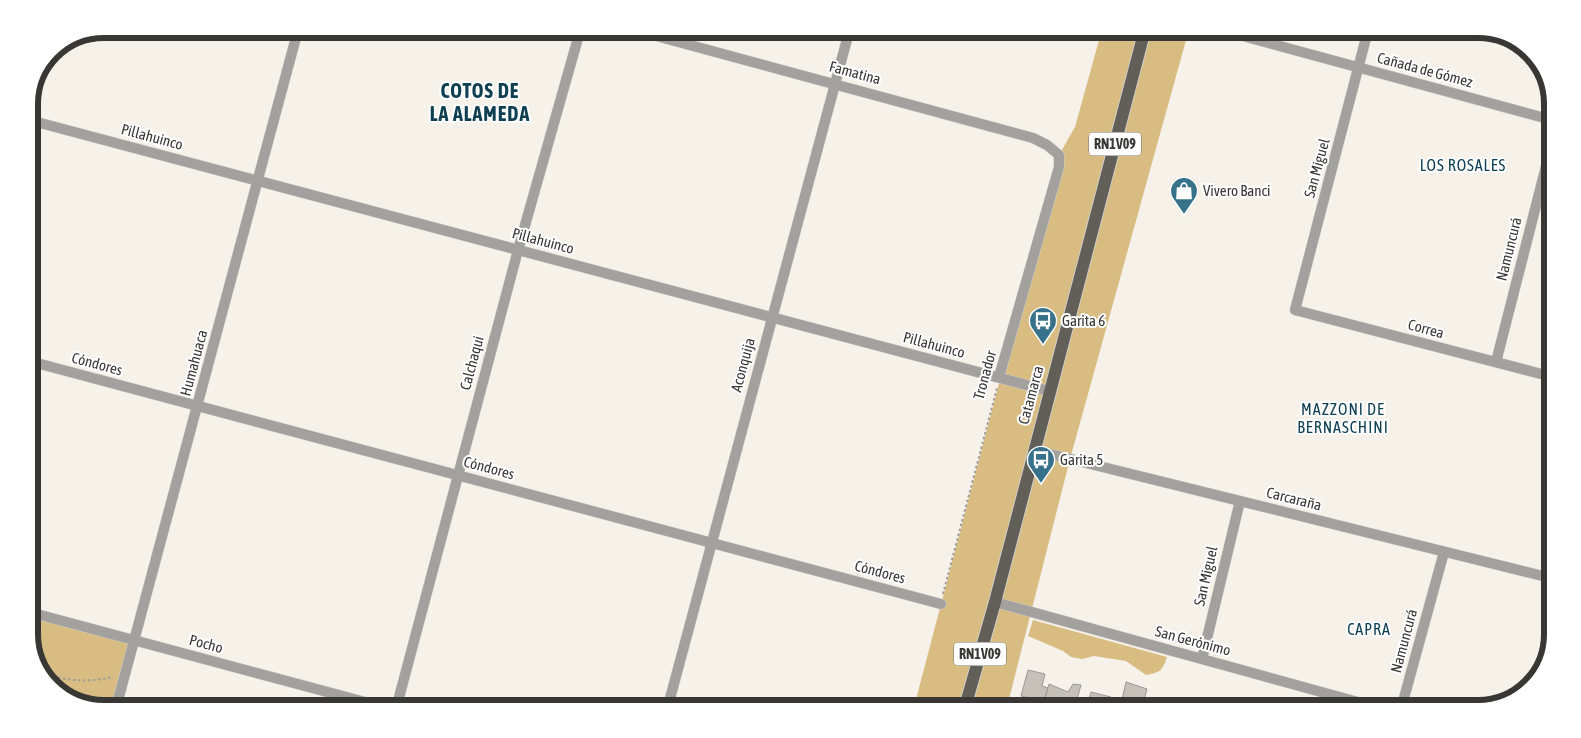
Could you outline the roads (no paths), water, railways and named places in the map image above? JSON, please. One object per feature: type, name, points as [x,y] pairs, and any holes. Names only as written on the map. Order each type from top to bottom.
[{"type":"main road","name":"Catamarca","points":[[967,700],[995,602],[1143,37]]},
{"type":"street","name":"Humahuaca","points":[[118,700],[136,640],[296,37]]},
{"type":"street","name":"Calchaqui","points":[[398,700],[518,250],[578,37]]},
{"type":"street","name":"Famatina","points":[[660,37],[1033,138],[1047,145],[1059,155]]},
{"type":"street","name":"Aconquija","points":[[670,700],[848,37]]},
{"type":"street","name":"Cañada de Gómez","points":[[1246,37],[1543,118]]},
{"type":"street","name":"San Miguel","points":[[1295,310],[1366,37]]},
{"type":"street","name":"Pillahuinco","points":[[38,122],[1049,391]]},
{"type":"street","name":"Tronador","points":[[1000,377],[1059,167],[1059,155]]},
{"type":"street","name":"Namuncurá","points":[[1496,362],[1543,178]]},
{"type":"street","name":"Correa","points":[[1295,310],[1544,375]]},
{"type":"street","name":"Cóndores","points":[[38,363],[940,604]]},
{"type":"street","name":"Carcaraña","points":[[1034,450],[1544,576]]},
{"type":"street","name":"San Miguel","points":[[1202,659],[1240,501]]},
{"type":"street","name":"Namuncurá","points":[[1403,700],[1444,552]]},
{"type":"street","name":"San Gerónimo","points":[[995,602],[1350,700]]},
{"type":"street","name":"Pocho","points":[[38,615],[358,700]]},
{"type":"place","name":"Vivero Banci","points":[[1184,215]]},
{"type":"place","name":"Garita 6","points":[[1043,345]]},
{"type":"place","name":"Garita 5","points":[[1041,484]]},
{"type":"district","name":"COTOS DE LA ALAMEDA","points":[[480,102]]},
{"type":"district","name":"LOS ROSALES","points":[[1463,165]]},
{"type":"district","name":"MAZZONI DE BERNASCHINI","points":[[1343,418]]},
{"type":"district","name":"CAPRA","points":[[1369,629]]}]
